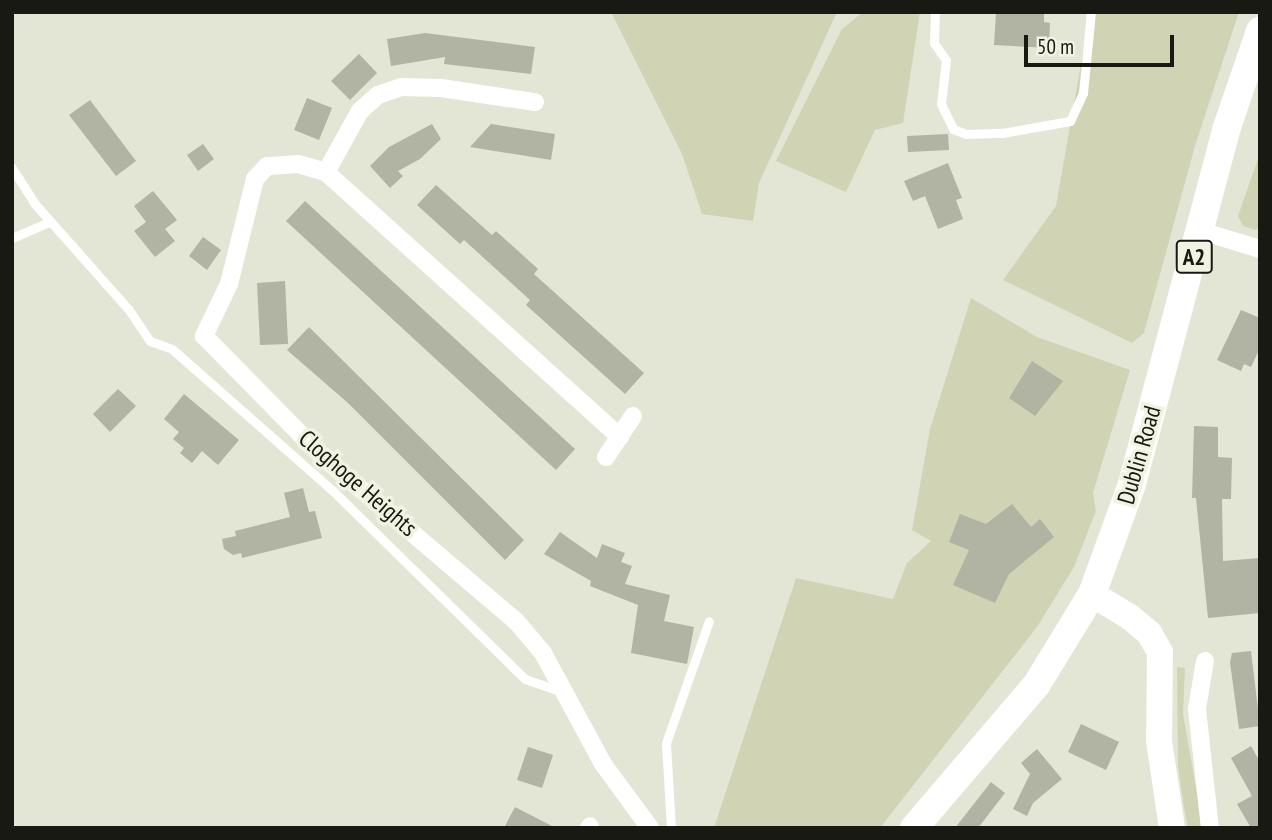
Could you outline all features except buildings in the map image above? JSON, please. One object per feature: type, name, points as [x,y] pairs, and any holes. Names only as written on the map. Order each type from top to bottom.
[{"type":"main road","name":"Dublin Road","points":[[914,828],[1037,684],[1092,594],[1132,484],[1239,86],[1260,32]]},
{"type":"street","points":[[326,172],[360,111],[379,94],[401,87],[441,88],[535,102]]},
{"type":"street","name":"Cloghoge Heights","points":[[620,437],[326,172],[298,164],[267,166],[256,179],[229,284],[204,336],[323,457],[516,621],[543,653],[560,691],[603,764],[650,828]]},
{"type":"street","points":[[1200,231],[1260,249]]},
{"type":"street","points":[[606,457],[633,416]]},
{"type":"street","points":[[1092,594],[1130,617],[1149,633],[1160,652],[1159,741],[1172,828]]},
{"type":"street","points":[[1205,661],[1197,709],[1210,828]]},
{"type":"lane","points":[[934,12],[934,43],[946,60],[941,104],[953,129],[966,134],[1002,133],[1070,121],[1083,93],[1091,12]]},
{"type":"lane","points":[[12,168],[50,222],[129,310],[150,341],[172,349],[332,490],[525,679],[560,691]]},
{"type":"lane","points":[[12,238],[50,222]]},
{"type":"lane","points":[[671,828],[666,743],[709,621]]},
{"type":"green space","points":[[611,12],[837,12],[759,183],[753,221],[702,214],[682,154]]},
{"type":"green space","points":[[863,12],[920,12],[903,123],[875,130],[846,192],[776,161],[842,29]]},
{"type":"green space","points":[[1090,12],[1239,12],[1195,146],[1144,333],[1132,343],[1003,280],[1056,206]]},
{"type":"green space","points":[[1260,153],[1260,227],[1256,230],[1243,226],[1238,216]]},
{"type":"green space","points":[[971,298],[1037,337],[1130,370],[1093,493],[1096,511],[1074,567],[1037,627],[880,828],[714,828],[796,578],[893,599],[907,563],[931,541],[912,530],[930,429]]},
{"type":"green space","points":[[1177,667],[1185,668],[1183,714],[1203,828],[1188,828],[1184,808],[1178,766]]}]
